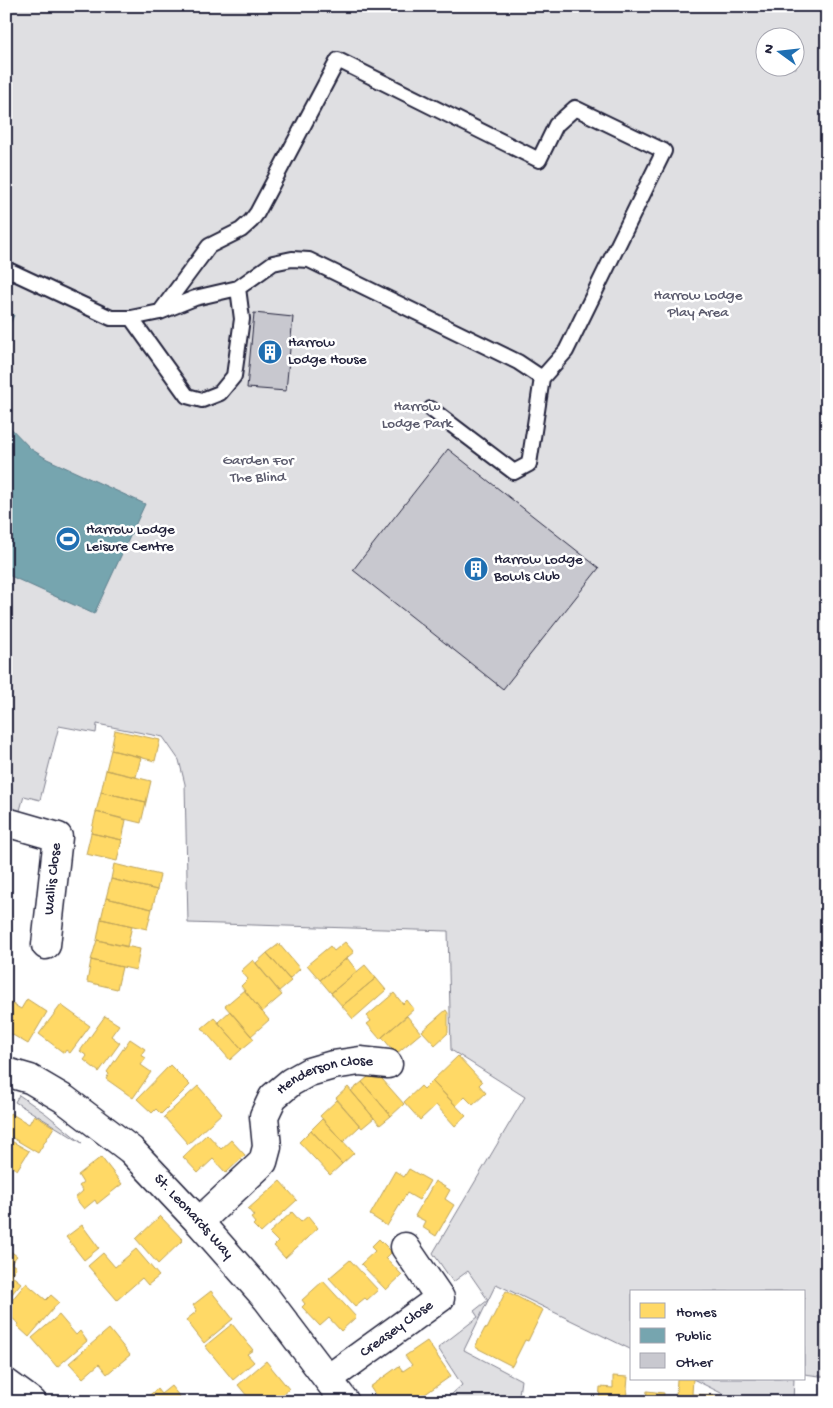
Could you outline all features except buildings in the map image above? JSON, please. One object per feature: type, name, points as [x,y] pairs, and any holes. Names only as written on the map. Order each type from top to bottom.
[{"type":"street","name":"Wallis Close","points":[[6,822],[58,836],[46,945]]},
{"type":"street","name":"Henderson Close","points":[[198,1222],[264,1162],[268,1147],[264,1116],[273,1097],[291,1082],[309,1072],[334,1065],[360,1061],[388,1064]]},
{"type":"street","name":"St. Leonards Way","points":[[6,1072],[30,1079],[64,1099],[131,1150],[267,1299],[345,1402]]},
{"type":"street","name":"Creasey Close","points":[[328,1379],[440,1298],[405,1247]]},
{"type":"street","points":[[6,1383],[32,1402]]},
{"type":"lane","points":[[160,312],[210,246],[241,230],[258,213],[338,60],[539,160],[556,125],[575,108],[664,150],[566,351],[542,378],[528,464],[514,472],[430,409]]},
{"type":"lane","points":[[6,269],[111,318],[131,318],[160,312],[195,298],[238,288],[273,263],[292,259],[309,260],[518,362],[542,378]]},
{"type":"lane","points":[[131,318],[187,396],[202,400],[220,393],[234,376],[242,319],[238,288]]},
{"type":"green space","name":"Harrow Lodge Park","points":[[6,6],[827,6],[827,1377],[806,1374],[806,1290],[630,1290],[630,1349],[496,1284],[464,1350],[521,1380],[518,1402],[443,1402],[462,1385],[438,1348],[478,1317],[474,1311],[488,1300],[468,1271],[453,1282],[433,1253],[525,1097],[451,1050],[448,931],[188,923],[185,784],[179,760],[163,737],[97,724],[96,733],[59,726],[40,800],[24,796],[19,814],[6,809],[6,731],[10,716],[6,715]]},
{"type":"green space","points":[[19,1095],[45,1113],[82,1143],[15,1102]]},
{"type":"green space","points":[[695,1380],[794,1380],[793,1402],[739,1402]]},
{"type":"place","name":"Harrow Lodge House","points":[[270,352]]},
{"type":"place","name":"Harrow Lodge Leisure Centre","points":[[68,539]]},
{"type":"place","name":"Harrow Lodge Bowls Club","points":[[476,569]]},
{"type":"park label","name":"Harrow Lodge Play Area","points":[[698,304]]},
{"type":"park label","name":"Garden For The Blind","points":[[258,470]]}]
